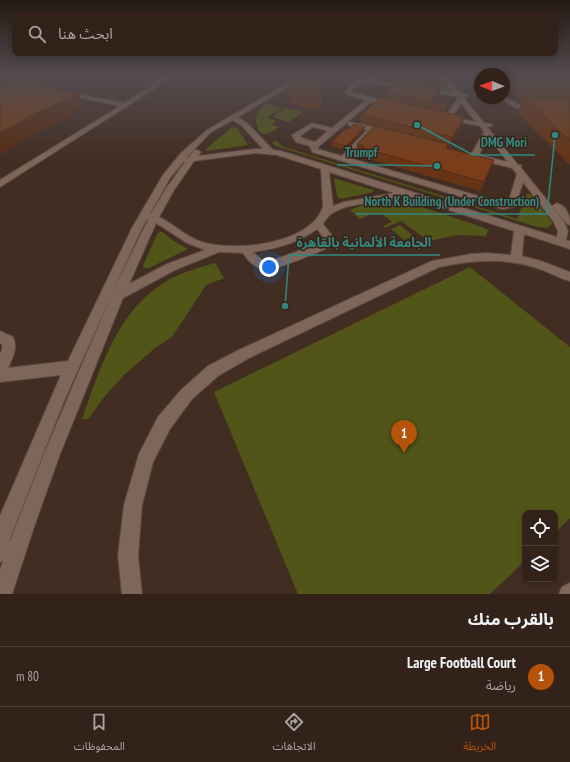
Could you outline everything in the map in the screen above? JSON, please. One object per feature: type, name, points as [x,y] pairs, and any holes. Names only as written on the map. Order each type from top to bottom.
[{"type":"lane","points":[[0,184],[126,105]]},
{"type":"lane","points":[[2,594],[8,551],[63,425],[112,297],[148,217],[170,188],[185,160],[229,121],[256,105]]},
{"type":"lane","points":[[364,105],[314,148],[318,151],[343,159],[502,206],[512,205],[521,169]]},
{"type":"lane","points":[[457,105],[445,117],[487,127]]},
{"type":"lane","points":[[468,105],[487,127],[500,146],[570,222]]},
{"type":"lane","points":[[469,105],[521,169],[561,226],[561,242]]},
{"type":"lane","points":[[513,105],[517,107],[541,108]]},
{"type":"lane","points":[[455,108],[471,110]]},
{"type":"lane","points":[[229,121],[244,124],[258,141],[270,152]]},
{"type":"lane","points":[[343,122],[393,135]]},
{"type":"lane","points":[[316,145],[299,140],[296,136],[312,125],[333,130]]},
{"type":"lane","points":[[487,127],[481,142],[470,155],[521,169]]},
{"type":"lane","points":[[343,159],[372,129]]},
{"type":"lane","points":[[481,142],[500,146]]},
{"type":"lane","points":[[185,160],[240,152],[270,152],[570,245]]},
{"type":"lane","points":[[325,168],[324,177],[328,198],[327,212]]},
{"type":"lane","points":[[517,189],[536,192]]},
{"type":"lane","points":[[148,217],[166,224],[190,241],[217,249],[246,249],[274,245],[287,241],[298,236],[317,223],[327,212],[344,205],[391,197],[403,192]]},
{"type":"lane","points":[[246,249],[253,261],[257,264],[269,266],[326,245],[328,237],[317,223]]},
{"type":"lane","points":[[516,259],[519,229]]},
{"type":"lane","points":[[0,539],[57,399],[112,297],[171,267],[217,249]]},
{"type":"lane","points":[[132,594],[128,556],[133,505],[145,460],[164,423],[187,394],[213,371],[244,354],[436,264],[473,256],[495,256],[516,259],[539,265],[570,277]]},
{"type":"lane","points":[[0,337],[8,341],[9,345],[0,369]]},
{"type":"lane","points":[[0,375],[73,367]]},
{"type":"green space","points":[[263,105],[271,105],[282,108],[267,117],[276,121],[271,125],[279,127],[270,133],[261,133],[256,122],[259,111]]},
{"type":"green space","points":[[286,108],[303,112],[289,122],[272,117]]},
{"type":"green space","points":[[232,127],[237,128],[248,145],[206,151],[206,149]]},
{"type":"green space","points":[[273,141],[276,141],[284,147],[517,219],[527,194],[530,194],[552,224],[547,228],[537,227],[276,146],[273,144]]},
{"type":"green space","points":[[334,179],[373,190],[374,192],[340,199],[337,196]]},
{"type":"green space","points":[[363,205],[416,205],[488,230],[486,236],[458,235],[429,241],[401,221],[385,228],[383,226],[392,222],[383,215],[377,213],[360,219],[350,210]]},
{"type":"green space","points":[[400,225],[413,236],[404,240],[391,229]]},
{"type":"green space","points":[[163,232],[172,240],[188,249],[149,268],[144,268],[143,266],[157,234]]},
{"type":"green space","points":[[215,263],[224,278],[206,285],[172,337],[155,348],[124,375],[105,396],[88,419],[82,419],[96,379],[114,340],[125,321],[138,305],[153,290],[172,278],[188,271]]},
{"type":"green space","points":[[470,267],[570,347],[570,518],[558,530],[558,510],[522,510],[522,564],[490,594],[298,594],[214,392]]},
{"type":"building","points":[[0,105],[55,105],[32,115],[0,133]]},
{"type":"building","points":[[373,105],[411,105],[462,116],[461,118],[464,119],[452,137],[361,115]]},
{"type":"building","points":[[531,105],[570,105],[570,140]]},
{"type":"building","points":[[354,124],[365,127],[346,146],[332,142],[346,128],[349,129]]},
{"type":"building","points":[[375,126],[448,144],[446,148],[494,160],[484,182],[363,148],[365,146],[357,144]]},
{"type":"place","name":"DMG Mori","points":[[417,125]]},
{"type":"place","name":"North K Building (Under Construction)","points":[[555,135]]},
{"type":"place","name":"Trumpf","points":[[437,166]]},
{"type":"place","name":"الجامعة الألمانية بالقاهرة","points":[[285,306]]},
{"type":"place","name":"Large Football Court","points":[[404,453]]}]
